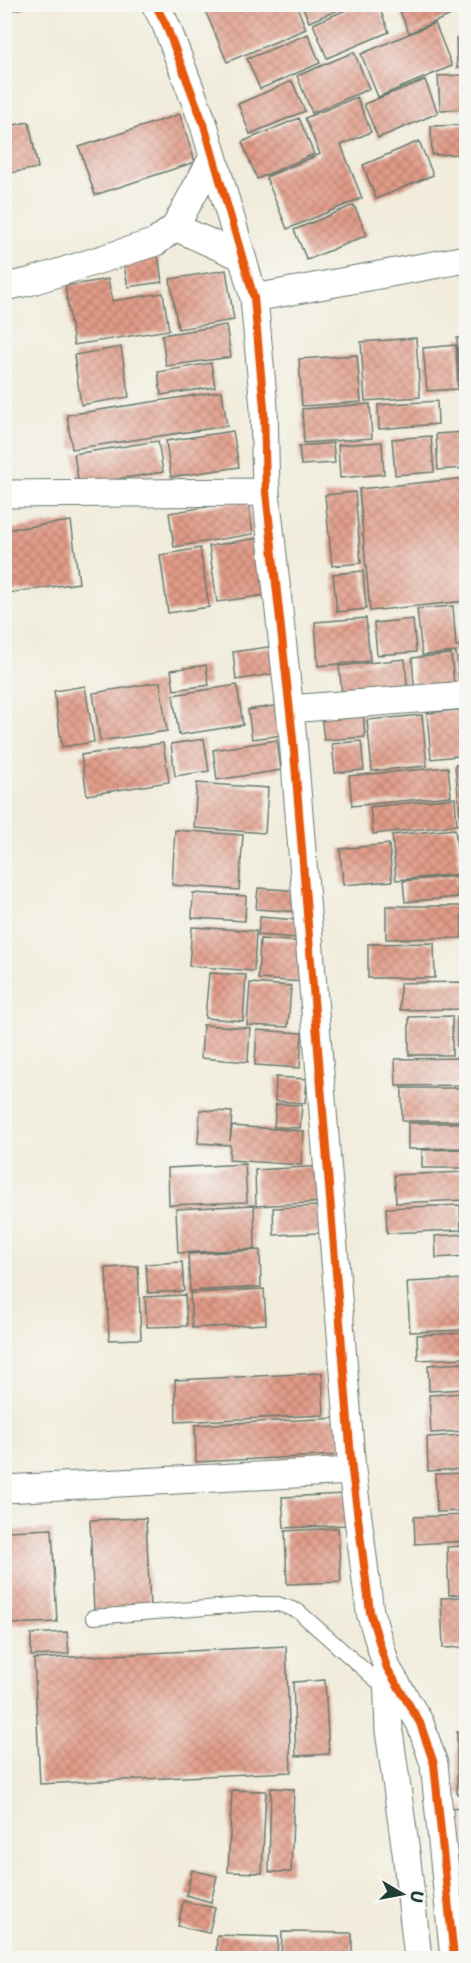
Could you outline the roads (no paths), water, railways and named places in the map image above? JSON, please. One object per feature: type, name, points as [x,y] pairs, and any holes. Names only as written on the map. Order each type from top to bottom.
[{"type":"street","points":[[155,4],[166,25],[204,124],[254,298],[264,408],[266,492],[290,709],[352,1471],[370,1612],[388,1680],[389,1731],[418,1959]]},
{"type":"street","points":[[4,287],[29,282],[156,242],[175,227],[213,156]]},
{"type":"street","points":[[175,227],[242,257]]},
{"type":"street","points":[[254,298],[466,259]]},
{"type":"street","points":[[4,494],[266,492]]},
{"type":"street","points":[[290,709],[466,695]]},
{"type":"street","points":[[4,1490],[352,1471]]},
{"type":"street","points":[[388,1680],[420,1723],[434,1764],[453,1959]]},
{"type":"lane","points":[[93,1617],[278,1604],[298,1611],[388,1680]]}]
